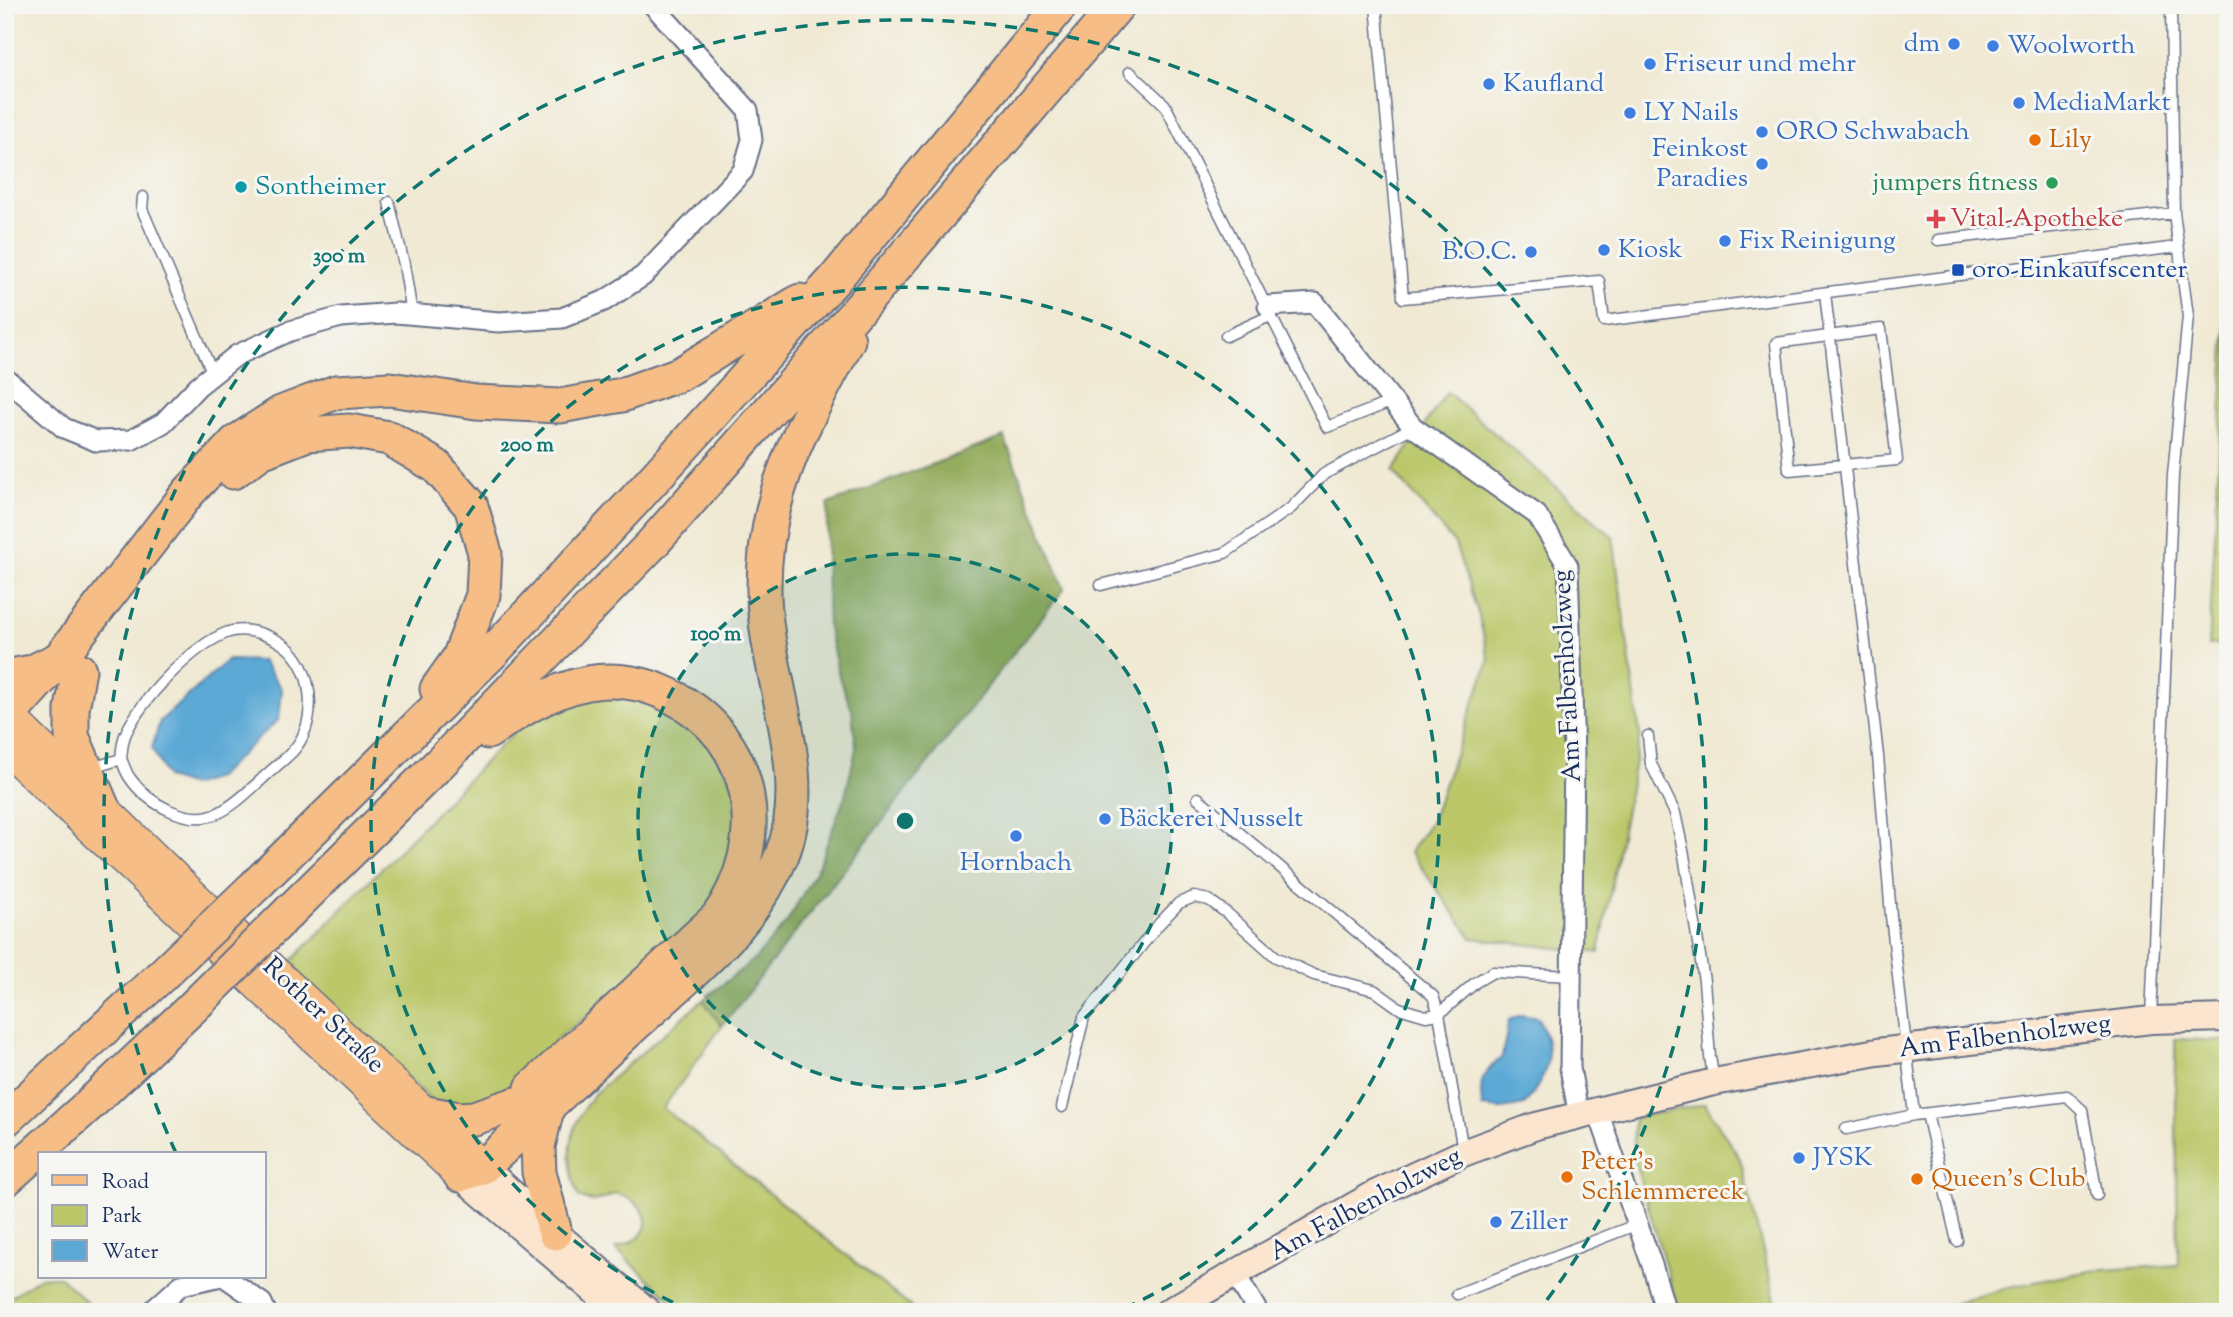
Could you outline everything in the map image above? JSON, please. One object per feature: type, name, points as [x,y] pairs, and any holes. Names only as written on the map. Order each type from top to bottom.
[{"type":"highway","points":[[5,1119],[160,977],[494,651],[835,279],[1061,5]]},
{"type":"highway","points":[[5,1180],[193,1007],[439,765],[652,544],[872,294],[1118,5]]},
{"type":"highway","points":[[102,806],[72,736],[69,665],[188,494],[236,442],[281,413],[336,393],[390,389],[476,402],[560,406],[622,396],[681,374],[835,279]]},
{"type":"highway","points":[[426,1113],[459,1119],[474,1118],[532,1105],[731,936],[766,888],[783,852],[792,789],[785,717],[765,624],[765,553],[774,499],[783,470],[801,430],[872,294]]},
{"type":"highway","points":[[8,727],[69,665],[232,473],[261,452],[307,434],[349,431],[389,438],[436,466],[471,506],[485,553],[482,595],[459,658],[396,747]]},
{"type":"highway","points":[[5,677],[69,665]]},
{"type":"highway","points":[[439,765],[521,710],[556,693],[589,683],[625,682],[656,688],[708,719],[724,739],[734,758],[748,797],[750,826],[747,851],[739,881],[717,918],[471,1165]]},
{"type":"highway","points":[[532,1105],[539,1172],[555,1233]]},
{"type":"main road","name":"Rother Straße","points":[[8,727],[102,806],[188,891],[426,1113],[471,1165]]},
{"type":"main road","name":"Rother Straße","points":[[8,727],[471,1165]]},
{"type":"street","points":[[5,378],[64,428],[96,441],[131,440],[163,423],[198,386],[237,355],[290,331],[341,317],[396,313],[499,322],[562,318],[604,301],[643,276],[743,171],[752,139],[748,110],[653,5]]},
{"type":"street","name":"Am Falbenholzweg","points":[[1270,311],[1315,303],[1413,427],[1537,515],[1568,566],[1574,755],[1570,1069],[1589,1114]]},
{"type":"street","name":"Am Falbenholzweg","points":[[1168,1312],[1375,1194],[1463,1153],[1536,1126],[1780,1068],[1905,1049],[2151,1020],[2228,1018]]},
{"type":"street","points":[[1589,1114],[1638,1224],[1666,1312]]},
{"type":"street","name":"Rother Straße","points":[[471,1165],[648,1312]]},
{"type":"street","name":"Rother Straße","points":[[471,1165],[620,1312]]},
{"type":"street","points":[[1236,1275],[1258,1312]]},
{"type":"street","points":[[151,1312],[181,1286],[214,1278]]},
{"type":"street","points":[[226,1278],[262,1303],[266,1312]]},
{"type":"lane","points":[[1376,5],[1403,298],[1599,281],[1604,321],[2177,247]]},
{"type":"lane","points":[[2151,1020],[2173,475],[2188,316],[2174,213],[2171,5]]},
{"type":"lane","points":[[1130,72],[1166,105],[1327,427],[1393,401]]},
{"type":"lane","points":[[143,197],[142,209],[213,374]]},
{"type":"lane","points":[[389,202],[407,276],[412,314]]},
{"type":"lane","points":[[1938,240],[2174,213]]},
{"type":"lane","points":[[1825,293],[1878,756],[1891,916],[1914,1115]]},
{"type":"lane","points":[[1226,336],[1270,311]]},
{"type":"lane","points":[[1881,329],[1897,460],[1789,470],[1776,343],[1830,336],[1881,329]]},
{"type":"lane","points":[[1101,585],[1225,553],[1291,508],[1324,474],[1413,427]]},
{"type":"lane","points":[[229,631],[256,631],[282,643],[300,661],[308,680],[310,705],[305,730],[293,751],[237,802],[216,815],[196,817],[168,810],[130,778],[121,759],[125,735],[150,695],[202,646],[229,631]]},
{"type":"lane","points":[[1648,736],[1651,764],[1675,813],[1684,855],[1704,981],[1714,1082]]},
{"type":"lane","points":[[85,770],[121,759]]},
{"type":"lane","points":[[1198,798],[1433,996],[1439,1014],[1463,1153]]},
{"type":"lane","points":[[1062,1107],[1084,1017],[1179,902],[1194,897],[1209,900],[1276,957],[1314,975],[1374,990],[1399,1008],[1426,1016],[1439,1014],[1476,982],[1493,972],[1571,976]]},
{"type":"lane","points":[[1846,1129],[1914,1115],[2067,1096],[2082,1110],[2097,1195]]},
{"type":"lane","points":[[1927,1114],[1957,1241]]},
{"type":"lane","points":[[1457,1294],[1638,1224]]},
{"type":"green space","points":[[2228,289],[2228,642],[2209,645]]},
{"type":"green space","points":[[1447,392],[1613,537],[1640,735],[1599,953],[1472,938],[1410,852],[1432,819],[1489,660],[1479,616],[1455,544],[1393,471]]},
{"type":"green space","points":[[1004,437],[1064,589],[722,1026],[703,1000],[756,958],[787,922],[818,867],[845,796],[856,749],[852,710],[840,680],[828,628],[828,504]]},
{"type":"green space","points":[[581,694],[650,696],[701,726],[736,789],[738,844],[707,910],[592,1012],[558,1038],[503,1092],[465,1105],[433,1101],[284,969],[506,740],[528,720]]},
{"type":"green space","points":[[703,1000],[722,1026],[663,1108],[917,1312],[684,1312],[615,1248],[639,1237],[645,1229],[644,1213],[638,1205],[615,1193],[598,1200],[579,1197],[570,1156],[574,1131],[585,1106],[594,1094]]},
{"type":"green space","points":[[2175,1039],[2228,1041],[2228,1312],[2090,1312],[2026,1307],[2009,1312],[1928,1312],[2004,1288],[2089,1271],[2178,1265]]},
{"type":"green space","points":[[1705,1104],[1740,1159],[1778,1312],[1679,1312],[1633,1155],[1634,1118]]},
{"type":"green space","points":[[39,1278],[61,1278],[93,1308],[88,1312],[5,1312],[5,1301]]},
{"type":"water","points":[[228,660],[262,661],[282,689],[279,719],[216,778],[191,786],[167,778],[152,748],[160,721]]},
{"type":"water","points":[[1521,1015],[1538,1018],[1544,1031],[1548,1054],[1544,1074],[1524,1105],[1502,1109],[1482,1107],[1481,1090],[1485,1073],[1502,1057],[1509,1020]]},
{"type":"place","name":"dm","points":[[1954,44]]},
{"type":"place","name":"Woolworth","points":[[1993,46]]},
{"type":"place","name":"Friseur und mehr","points":[[1650,64]]},
{"type":"place","name":"Kaufland","points":[[1489,84]]},
{"type":"place","name":"MediaMarkt","points":[[2019,103]]},
{"type":"place","name":"LY Nails","points":[[1630,113]]},
{"type":"place","name":"ORO Schwabach","points":[[1762,132]]},
{"type":"place","name":"Lily","points":[[2035,140]]},
{"type":"place","name":"Feinkost Paradies","points":[[1762,164]]},
{"type":"place","name":"jumpers fitness","points":[[2052,183]]},
{"type":"place","name":"Sontheimer","points":[[241,187]]},
{"type":"place","name":"Vital-Apotheke","points":[[1936,219]]},
{"type":"place","name":"Fix Reinigung","points":[[1725,241]]},
{"type":"place","name":"Kiosk","points":[[1604,250]]},
{"type":"place","name":"B.O.C.","points":[[1531,252]]},
{"type":"place","name":"oro-Einkaufscenter","points":[[1958,270]]},
{"type":"place","name":"Bäckerei Nusselt","points":[[1105,819]]},
{"type":"place","name":"Hornbach","points":[[1016,836]]},
{"type":"place","name":"JYSK","points":[[1799,1158]]},
{"type":"place","name":"Peter's Schlemmereck","points":[[1567,1177]]},
{"type":"place","name":"Queen's Club","points":[[1917,1179]]},
{"type":"place","name":"Ziller","points":[[1496,1222]]}]
